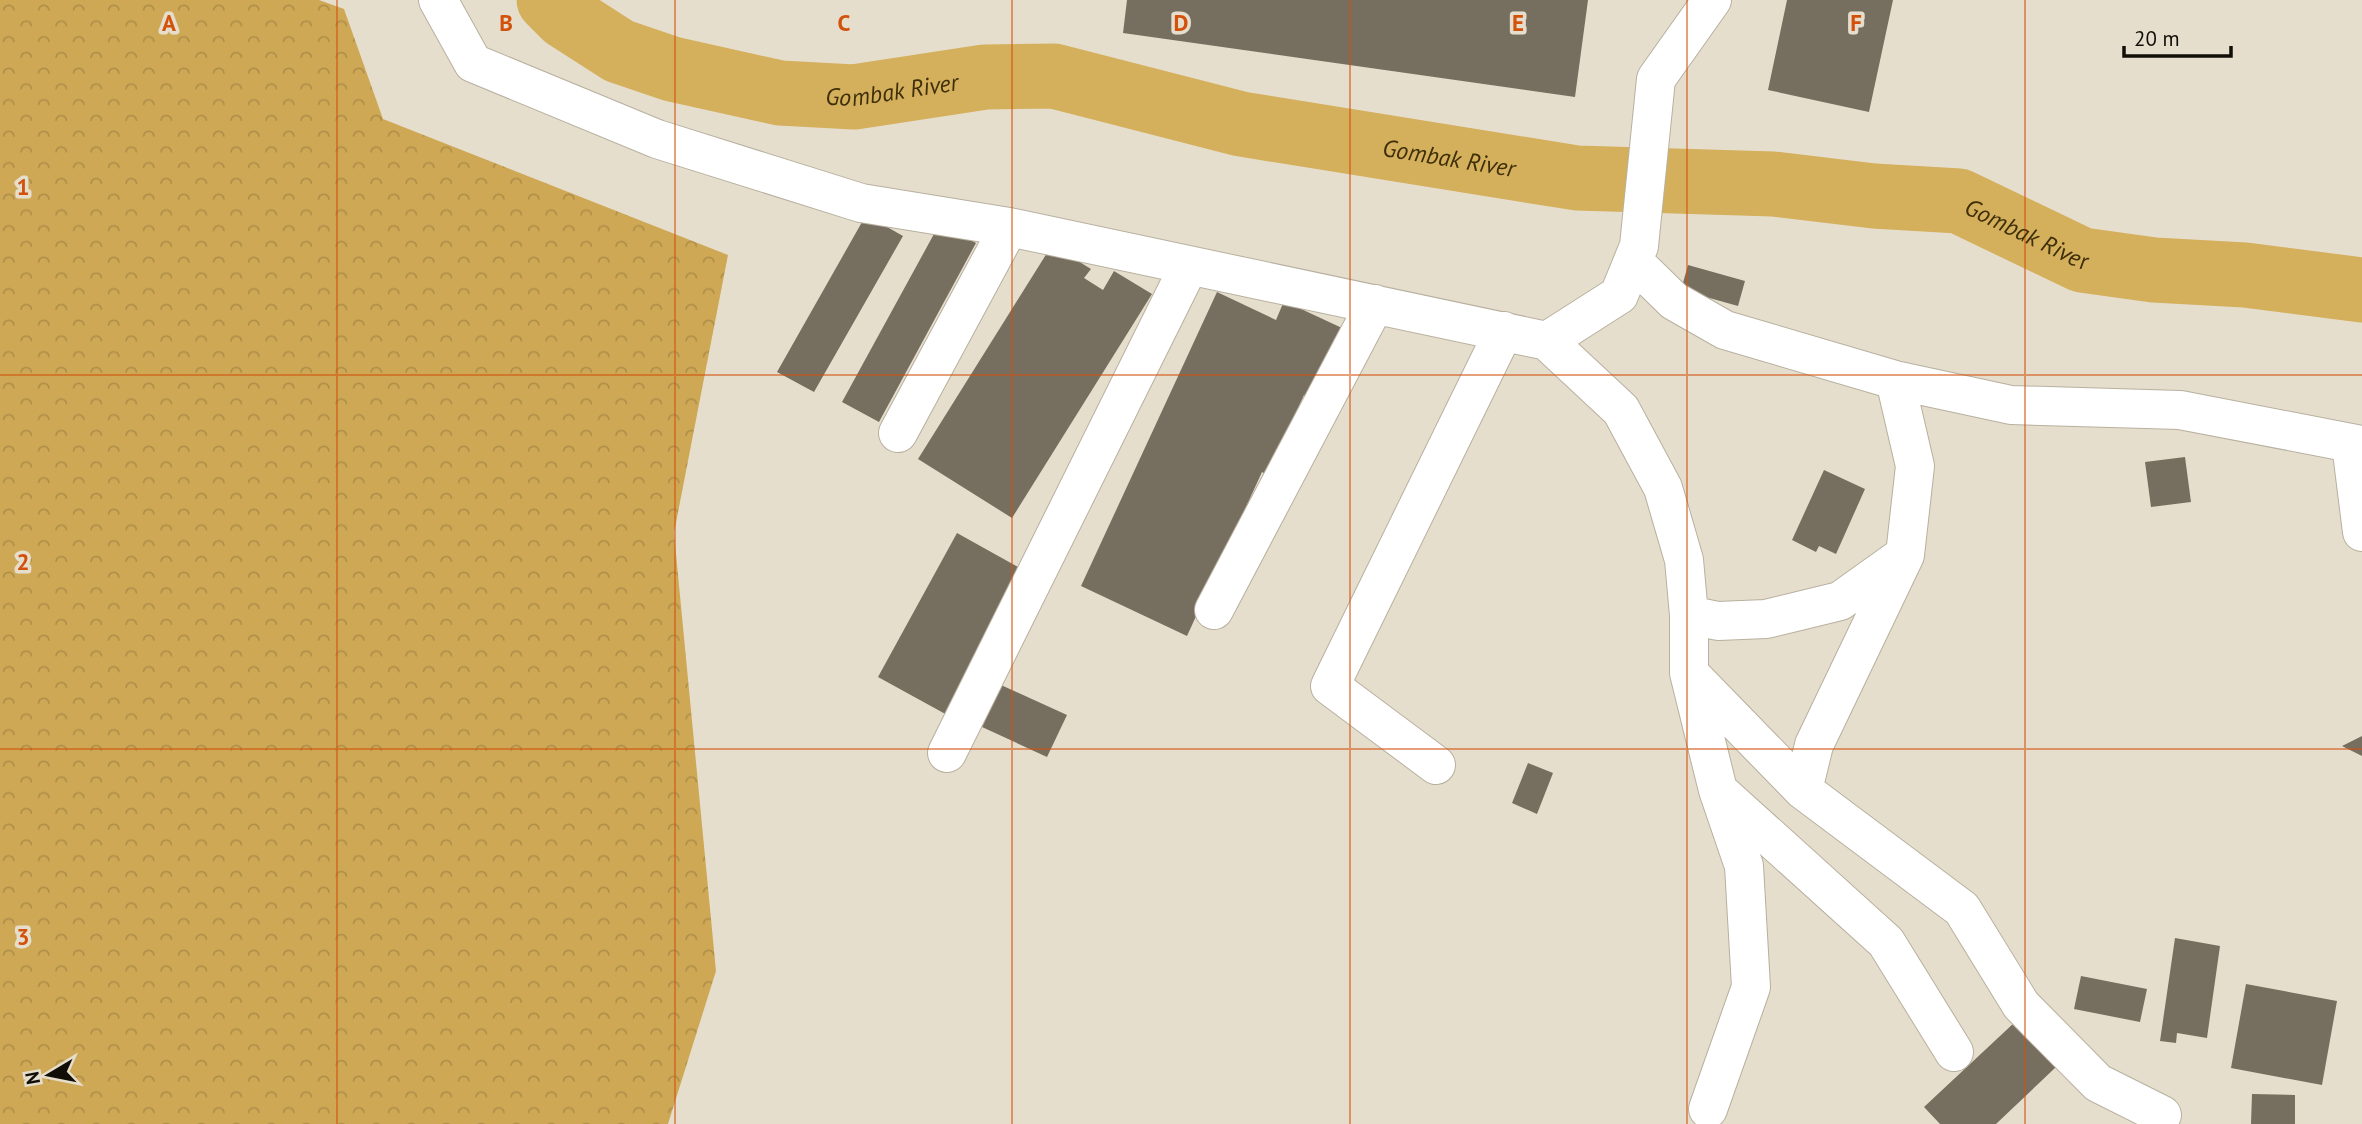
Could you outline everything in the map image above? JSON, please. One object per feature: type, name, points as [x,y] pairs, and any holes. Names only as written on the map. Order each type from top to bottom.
[{"type":"street","points":[[438,0],[473,63],[657,139],[861,202],[1009,227],[1547,341],[1621,410],[1663,488],[1684,561],[1689,615],[1689,673],[1718,790],[1744,866],[1751,987],[1708,1109]]},
{"type":"street","points":[[1547,341],[1619,295],[1636,253],[1656,79],[1712,0]]},
{"type":"street","points":[[898,433],[1009,227]]},
{"type":"street","points":[[1636,253],[1674,301],[1725,330],[1895,380],[2011,405],[2180,410],[2356,445],[2362,532]]},
{"type":"street","points":[[947,753],[1189,267]]},
{"type":"street","points":[[1214,610],[1375,304]]},
{"type":"street","points":[[1436,765],[1330,686],[1504,331]]},
{"type":"street","points":[[1803,790],[1814,745],[1905,555],[1915,466],[1895,380]]},
{"type":"street","points":[[1689,615],[1718,621],[1766,619],[1840,601],[1905,555]]},
{"type":"street","points":[[1689,673],[1803,790],[1962,909],[2021,1005],[2098,1083],[2162,1115]]},
{"type":"street","points":[[1718,790],[1886,942],[1954,1052]]},
{"type":"green space","points":[[0,0],[319,0],[344,9],[383,119],[728,255],[674,533],[716,971],[668,1124],[0,1124]]},
{"type":"building","points":[[1127,0],[1588,0],[1575,97],[1123,33]]},
{"type":"building","points":[[1787,0],[1893,0],[1869,112],[1768,90]]},
{"type":"building","points":[[866,215],[903,236],[814,392],[777,372]]},
{"type":"building","points":[[940,223],[976,243],[879,422],[842,402]]},
{"type":"building","points":[[1052,245],[1091,269],[1084,278],[1103,290],[1114,271],[1152,294],[1012,518],[918,459]]},
{"type":"building","points":[[1688,265],[1745,281],[1738,306],[1681,290]]},
{"type":"building","points":[[1217,292],[1276,320],[1284,301],[1342,328],[1310,398],[1304,395],[1267,475],[1262,472],[1187,636],[1081,586]]},
{"type":"building","points":[[2185,457],[2191,502],[2151,507],[2145,462]]},
{"type":"building","points":[[1824,470],[1865,489],[1836,554],[1819,546],[1816,552],[1792,540]]},
{"type":"building","points":[[957,533],[1027,572],[949,716],[878,677]]},
{"type":"building","points":[[1001,685],[1067,715],[1047,757],[982,727]]},
{"type":"building","points":[[2362,736],[2362,756],[2342,746]]},
{"type":"building","points":[[1528,763],[1553,773],[1537,814],[1512,803]]},
{"type":"building","points":[[2175,938],[2220,946],[2207,1038],[2177,1033],[2176,1043],[2160,1041]]},
{"type":"building","points":[[2081,976],[2147,989],[2140,1022],[2074,1009]]},
{"type":"building","points":[[2246,984],[2337,1001],[2322,1085],[2231,1068]]},
{"type":"building","points":[[2015,1022],[2056,1067],[1996,1124],[1940,1124],[1924,1107]]},
{"type":"building","points":[[2252,1094],[2295,1095],[2295,1124],[2251,1124]]},
{"type":"waterway","name":"Gombak River","points":[[549,0],[566,17],[619,51],[672,69],[780,93],[854,97],[985,77],[1054,76],[1241,124],[1577,178],[1773,184],[1874,196],[1959,201],[2082,260],[2154,270],[2245,275],[2362,290]]}]
